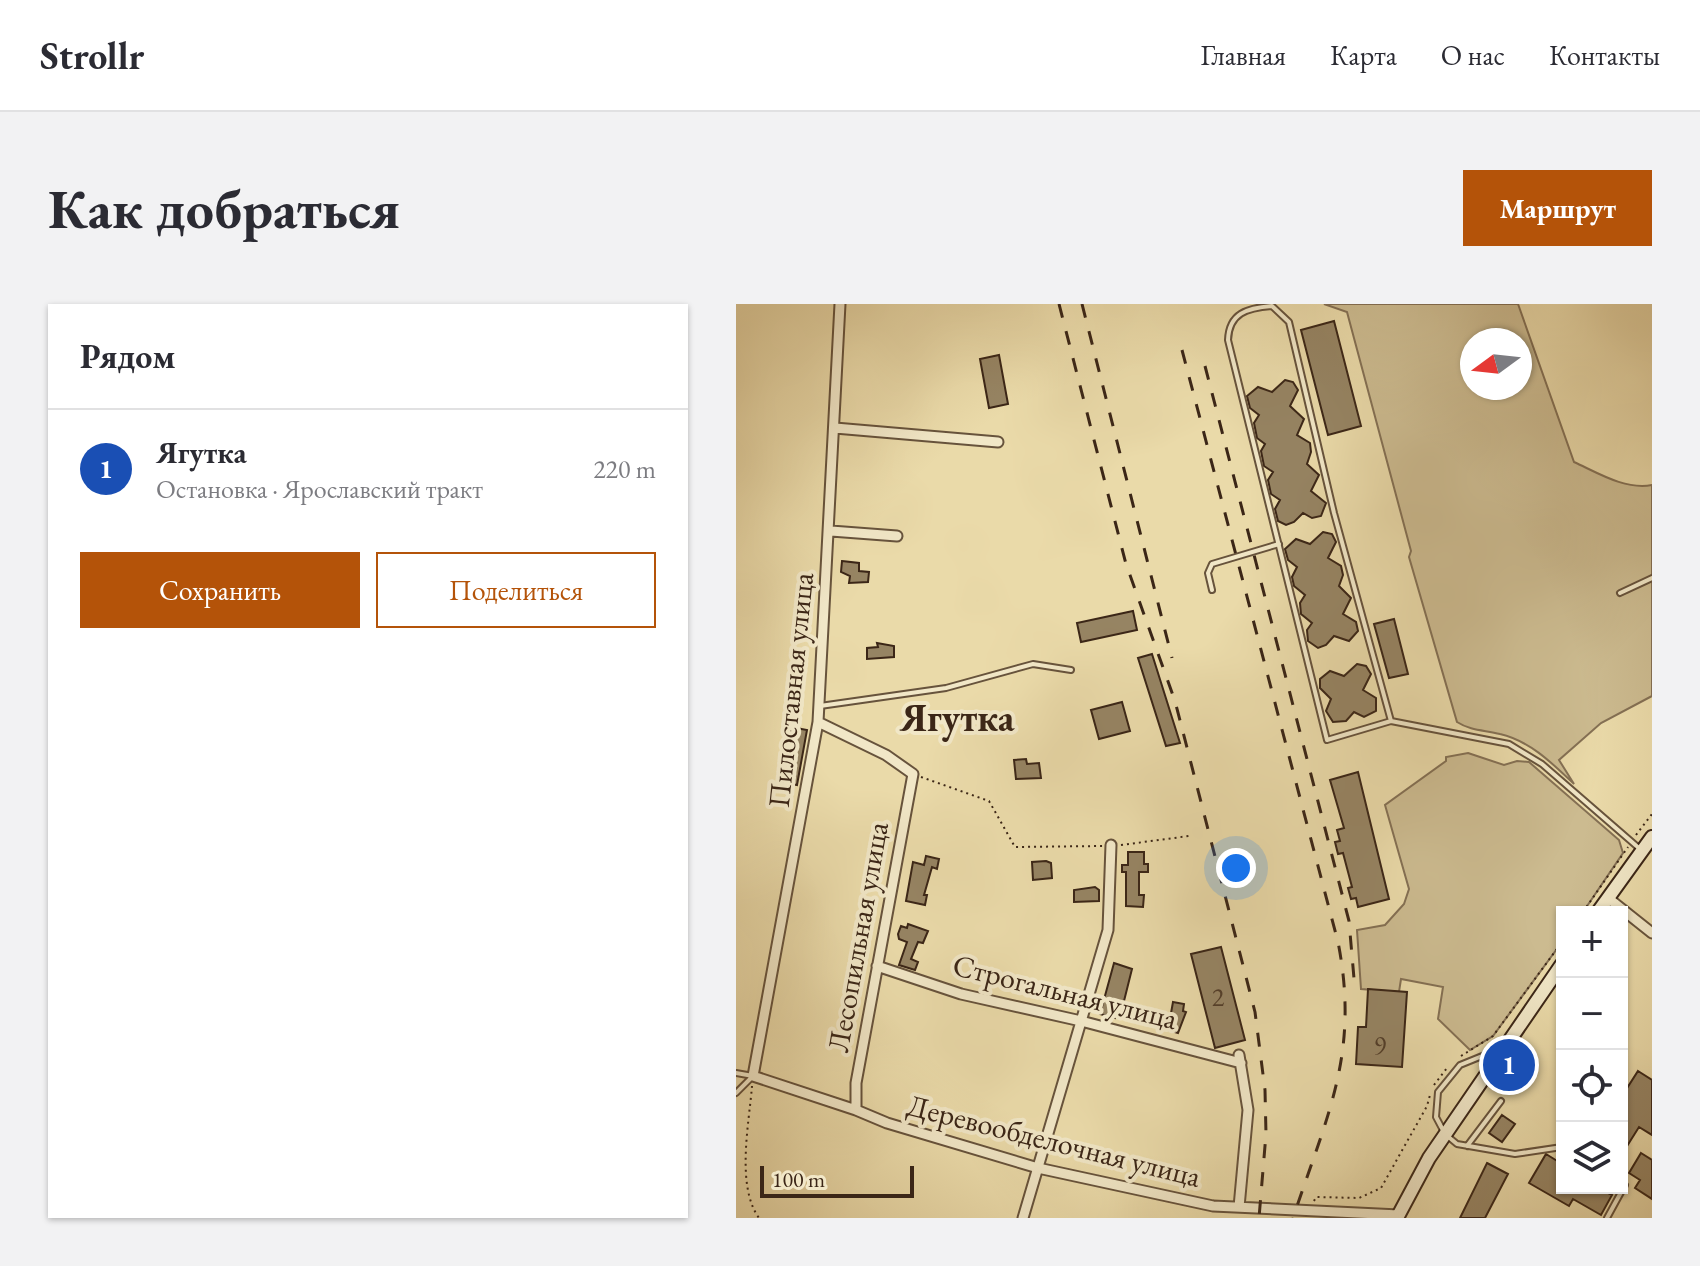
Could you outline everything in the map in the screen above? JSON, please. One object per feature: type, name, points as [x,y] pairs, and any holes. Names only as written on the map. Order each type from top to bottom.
[{"type":"street","name":"Пилоставная улица","points":[[753,1076],[820,706],[840,304]]},
{"type":"street","points":[[835,428],[998,442]]},
{"type":"street","points":[[831,531],[897,536]]},
{"type":"street","points":[[818,722],[886,755],[913,774]]},
{"type":"street","name":"Лесопильная улица","points":[[856,1110],[856,1083],[913,774]]},
{"type":"street","points":[[1602,906],[1636,846],[1652,837]]},
{"type":"street","points":[[1023,1218],[1108,930],[1111,845]]},
{"type":"street","points":[[1608,898],[1652,933]]},
{"type":"street","name":"Строгальная улица","points":[[877,966],[961,994],[1240,1059],[1248,1110],[1239,1207]]},
{"type":"street","points":[[1398,1217],[1445,1134],[1556,973]]},
{"type":"street","name":"Деревообделочная улица","points":[[753,1076],[887,1123],[1038,1168],[1213,1206],[1398,1217]]},
{"type":"lane","points":[[1391,721],[1334,513],[1289,322],[1272,306],[1234,316],[1228,326],[1228,340],[1327,740],[1391,721],[1490,738],[1521,750],[1636,846]]},
{"type":"lane","points":[[1212,590],[1208,573],[1212,564],[1279,544]]},
{"type":"lane","points":[[1620,593],[1652,578]]},
{"type":"lane","points":[[820,706],[946,688],[1033,664],[1071,670]]},
{"type":"lane","points":[[1504,1048],[1468,1059],[1438,1092],[1436,1117],[1445,1134],[1457,1144],[1515,1154],[1556,1148]]},
{"type":"lane","points":[[736,1073],[753,1076]]},
{"type":"lane","points":[[736,1093],[753,1076]]},
{"type":"lane","points":[[1467,1146],[1501,1101]]},
{"type":"lane","points":[[1607,1218],[1620,1194]]},
{"type":"path","points":[[913,774],[989,801],[1015,847],[1111,845],[1189,836]]},
{"type":"path","points":[[1588,906],[1636,846],[1652,814]]},
{"type":"path","points":[[1459,1057],[1493,1036],[1556,950]]},
{"type":"path","points":[[1310,1210],[1316,1197],[1359,1198],[1381,1188],[1427,1106],[1435,1082],[1452,1064]]},
{"type":"path","points":[[753,1076],[747,1176],[752,1209],[759,1218]]},
{"type":"shaded area","points":[[1324,304],[1518,304],[1527,328],[1460,328],[1460,400],[1532,400],[1532,344],[1574,462],[1622,483],[1652,485],[1652,696],[1601,723],[1559,760],[1574,784],[1521,742],[1457,722],[1409,557],[1411,551],[1347,312]]},
{"type":"shaded area","points":[[1468,753],[1504,765],[1517,761],[1529,762],[1619,840],[1623,853],[1587,906],[1556,906],[1556,950],[1493,1036],[1470,1050],[1438,1019],[1443,987],[1401,979],[1399,992],[1361,989],[1357,930],[1385,925],[1404,904],[1409,889],[1385,805],[1446,761],[1446,757]]},
{"type":"building","points":[[1334,321],[1361,426],[1328,435],[1301,330]]},
{"type":"building","points":[[999,355],[1008,404],[989,408],[980,359]]},
{"type":"building","points":[[1285,380],[1293,382],[1298,390],[1290,406],[1304,419],[1297,435],[1310,443],[1307,464],[1319,475],[1311,491],[1326,503],[1321,516],[1312,518],[1303,513],[1286,525],[1278,521],[1275,509],[1280,500],[1271,494],[1268,480],[1273,472],[1264,466],[1261,451],[1265,444],[1257,438],[1254,423],[1259,415],[1250,408],[1247,396],[1258,387],[1272,392]]},
{"type":"building","points":[[1323,532],[1332,534],[1336,542],[1328,558],[1341,566],[1343,575],[1339,586],[1351,598],[1343,614],[1356,622],[1358,631],[1349,641],[1334,636],[1318,648],[1308,641],[1307,630],[1312,623],[1301,614],[1300,603],[1305,595],[1294,586],[1292,577],[1297,567],[1288,560],[1285,549],[1296,539],[1310,544]]},
{"type":"building","points":[[842,561],[859,563],[859,571],[869,572],[868,582],[849,583],[850,576],[841,572]]},
{"type":"building","points":[[1133,611],[1137,630],[1081,642],[1077,623]]},
{"type":"building","points":[[1394,619],[1408,674],[1389,678],[1374,624]]},
{"type":"building","points":[[877,643],[894,646],[894,657],[867,659],[867,648],[878,647]]},
{"type":"building","points":[[1152,654],[1180,743],[1166,746],[1138,658]]},
{"type":"building","points":[[1357,664],[1366,666],[1371,674],[1363,690],[1376,698],[1376,711],[1364,717],[1354,712],[1346,721],[1333,722],[1326,711],[1331,699],[1320,688],[1320,679],[1330,671],[1344,676]]},
{"type":"building","points":[[1122,702],[1130,731],[1099,739],[1091,710]]},
{"type":"building","points":[[791,727],[807,730],[797,785],[781,782]]},
{"type":"building","points":[[1026,759],[1027,764],[1039,763],[1041,778],[1016,779],[1014,760]]},
{"type":"building","points":[[1358,772],[1389,899],[1358,907],[1356,898],[1351,899],[1348,888],[1352,887],[1343,853],[1338,854],[1335,842],[1340,841],[1337,830],[1344,828],[1330,780]]},
{"type":"building","points":[[1128,852],[1144,852],[1144,864],[1148,864],[1148,872],[1139,872],[1139,895],[1144,895],[1143,907],[1126,906],[1126,872],[1122,872],[1122,865],[1128,865]]},
{"type":"building","points":[[926,856],[939,859],[937,869],[932,867],[924,895],[927,895],[925,905],[906,901],[913,862],[924,865]]},
{"type":"building","points":[[1032,862],[1051,863],[1052,878],[1033,880]]},
{"type":"building","points":[[1095,887],[1099,890],[1099,901],[1074,902],[1074,890]]},
{"type":"building","points":[[908,924],[928,931],[923,943],[918,942],[911,959],[918,962],[915,970],[899,965],[907,942],[899,939],[898,934],[901,926],[907,928]]},
{"type":"building","points":[[1221,947],[1245,1040],[1215,1048],[1191,954]]},
{"type":"building","points":[[1114,963],[1132,969],[1122,1009],[1118,1008],[1115,1018],[1100,1014]]},
{"type":"building","points":[[1368,989],[1407,992],[1402,1067],[1356,1064],[1358,1027],[1366,1027]]},
{"type":"building","points":[[1173,1002],[1184,1004],[1183,1011],[1186,1012],[1178,1033],[1168,1030]]},
{"type":"building","points":[[1638,1071],[1652,1080],[1652,1135],[1639,1127],[1628,1144],[1628,1122],[1628,1087]]},
{"type":"building","points":[[1502,1115],[1515,1124],[1502,1142],[1489,1133]]},
{"type":"building","points":[[1013,1126],[1035,1133],[1031,1147],[1009,1141]]},
{"type":"building","points":[[1641,1153],[1652,1160],[1652,1199],[1635,1188],[1640,1180],[1629,1173]]},
{"type":"building","points":[[1546,1154],[1556,1160],[1556,1194],[1612,1195],[1601,1215],[1573,1199],[1569,1206],[1529,1183]]},
{"type":"building","points":[[1487,1163],[1508,1174],[1485,1218],[1460,1218]]},
{"type":"railway","points":[[1059,304],[1126,564],[1175,701],[1255,1012],[1265,1090],[1266,1134],[1259,1218]]},
{"type":"railway","points":[[1082,304],[1172,658]]},
{"type":"railway","points":[[1182,350],[1338,942],[1344,982],[1345,1018],[1336,1083],[1293,1218]]},
{"type":"railway","points":[[1205,366],[1349,921],[1355,990]]},
{"type":"place","name":"Ягутка","points":[[1509,1065]]},
{"type":"district","name":"Ягутка","points":[[957,718]]}]
